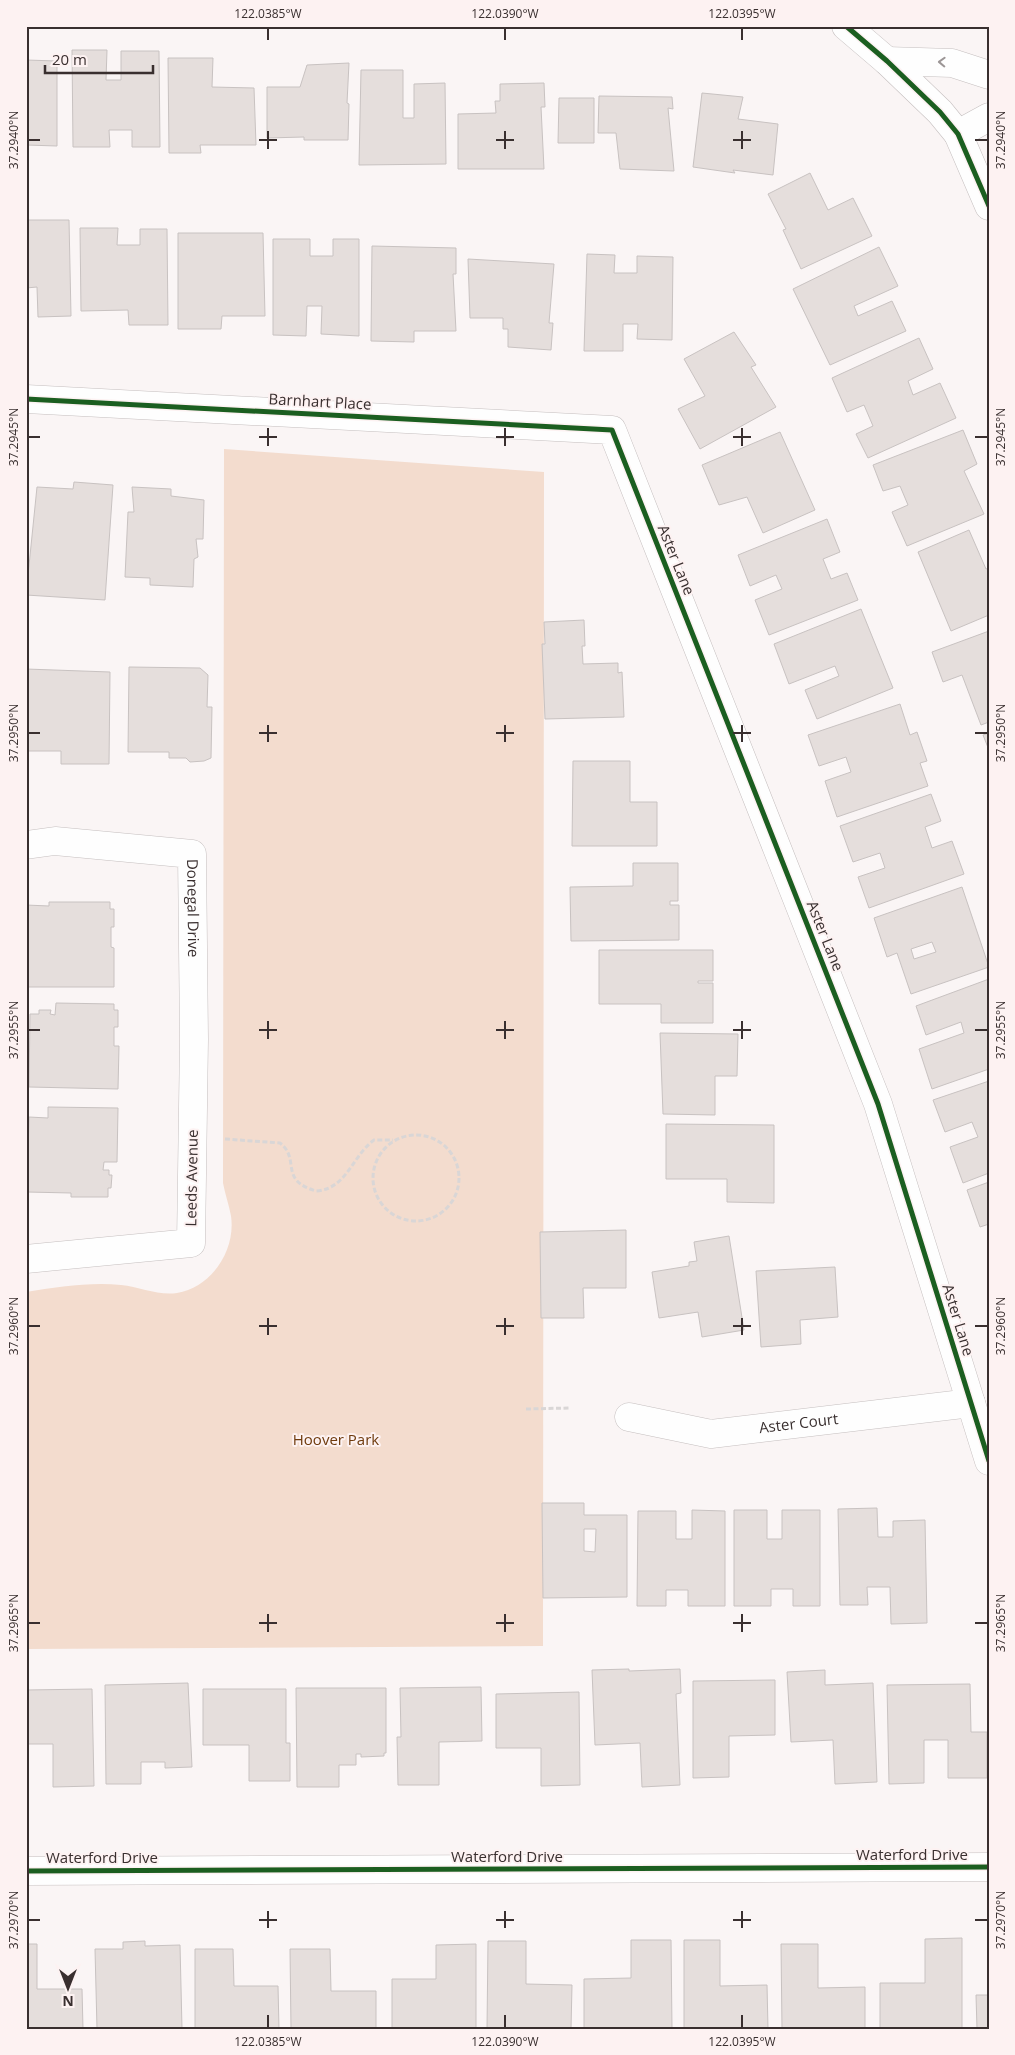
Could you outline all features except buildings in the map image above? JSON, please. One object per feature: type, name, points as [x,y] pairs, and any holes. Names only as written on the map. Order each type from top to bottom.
[{"type":"street","points":[[846,26],[887,61],[940,112],[958,134],[989,206]]},
{"type":"street","points":[[887,61],[952,62],[989,75]]},
{"type":"street","points":[[958,134],[989,117]]},
{"type":"street","name":"Barnhart Place","points":[[26,399],[612,430]]},
{"type":"street","name":"Aster Lane","points":[[612,430],[878,1104],[989,1461]]},
{"type":"street","name":"Donegal Drive","points":[[26,845],[55,841],[192,854],[194,1039]]},
{"type":"street","name":"Leeds Avenue","points":[[26,1259],[191,1243],[194,1039]]},
{"type":"street","name":"Aster Court","points":[[629,1417],[710,1434],[971,1403]]},
{"type":"street","name":"Waterford Drive","points":[[26,1871],[989,1867]]},
{"type":"path","points":[[192,1138],[280,1143],[287,1151],[296,1182],[316,1191],[337,1185],[359,1154],[374,1140],[394,1140],[409,1136],[424,1136],[438,1141],[450,1151],[458,1164],[460,1179],[457,1194],[450,1207],[438,1216],[423,1222],[410,1222],[397,1218],[377,1200],[372,1173],[376,1160],[384,1148],[394,1140]]},
{"type":"path","points":[[526,1409],[569,1408]]},
{"type":"green space","name":"Hoover Park","points":[[224,449],[544,472],[543,1646],[26,1649],[26,1292],[97,1284],[121,1285],[170,1294],[177,1293],[190,1289],[211,1275],[219,1265],[230,1242],[231,1216],[223,1183]]},
{"type":"cycle path","points":[[846,26],[887,61],[940,112],[958,134],[989,206]]},
{"type":"cycle path","points":[[26,399],[612,430],[878,1104],[989,1461]]},
{"type":"cycle path","points":[[26,1871],[989,1867]]}]
